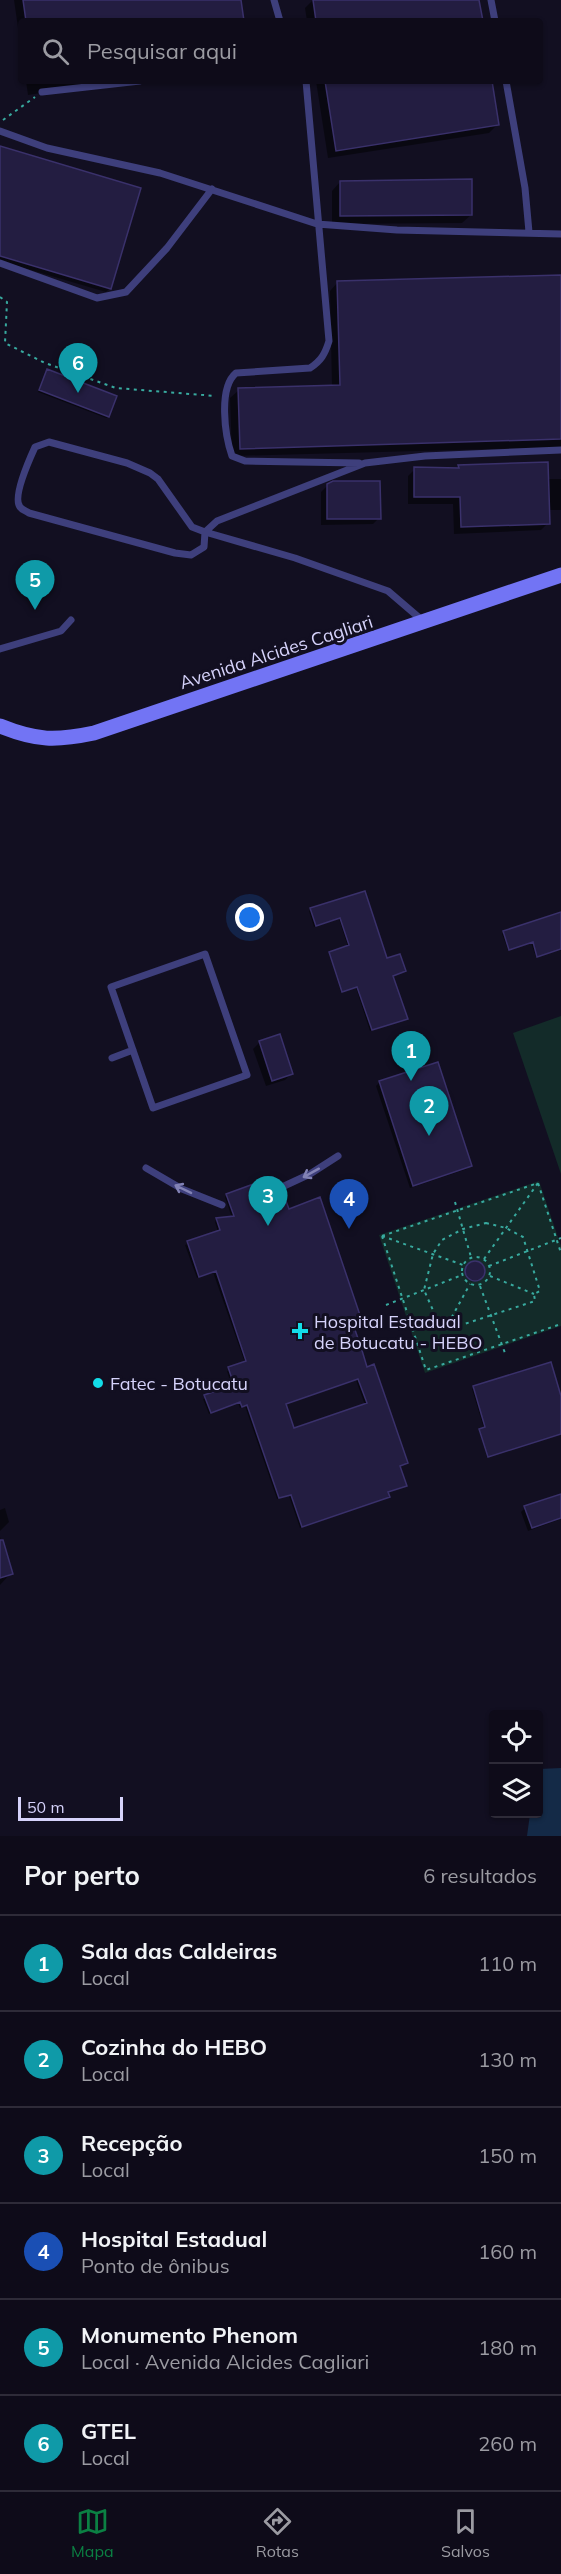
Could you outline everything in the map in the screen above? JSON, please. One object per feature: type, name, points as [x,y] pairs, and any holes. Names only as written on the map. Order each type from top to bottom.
[{"type":"main road","name":"Avenida Alcides Cagliari","points":[[0,726],[23,736],[43,740],[62,740],[94,733],[425,623],[561,575]]},
{"type":"lane","points":[[274,0],[279,18]]},
{"type":"lane","points":[[491,0],[494,18]]},
{"type":"lane","points":[[42,92],[113,84]]},
{"type":"lane","points":[[306,84],[329,341],[326,353],[310,368],[236,373],[229,379],[224,395],[229,448],[232,456],[237,459],[365,463],[425,456],[561,450]]},
{"type":"lane","points":[[507,84],[525,188],[529,232]]},
{"type":"lane","points":[[0,131],[47,148],[159,173],[317,224],[397,230],[561,234]]},
{"type":"lane","points":[[0,263],[97,298],[126,292],[167,248],[212,189]]},
{"type":"lane","points":[[365,463],[217,520],[205,532],[204,547],[200,552],[191,555],[175,553],[28,513],[20,507],[18,501],[24,471],[35,447],[49,442],[127,463],[155,476],[192,527],[205,532],[295,558],[388,591],[425,623]]},
{"type":"lane","points":[[0,649],[61,631],[70,620]]},
{"type":"lane","points":[[205,954],[247,1075],[153,1108],[133,1050],[111,987],[205,954]]},
{"type":"lane","points":[[112,1058],[133,1050]]},
{"type":"lane","points":[[282,1187],[310,1174],[338,1156]]},
{"type":"lane","points":[[146,1168],[182,1189],[222,1205]]},
{"type":"path","points":[[0,124],[42,92]]},
{"type":"path","points":[[0,297],[7,302],[5,343],[23,354],[116,388],[192,396],[224,395]]},
{"type":"path","points":[[381,1236],[538,1183]]},
{"type":"path","points":[[484,1259],[538,1183]]},
{"type":"path","points":[[538,1183],[561,1253]]},
{"type":"path","points":[[455,1202],[471,1258]]},
{"type":"path","points":[[471,1284],[448,1324],[440,1326],[424,1290],[433,1254],[442,1240],[463,1228],[486,1223],[506,1228],[523,1237],[540,1291],[534,1294],[489,1275]]},
{"type":"path","points":[[381,1236],[463,1265]]},
{"type":"path","points":[[381,1236],[426,1370],[561,1324]]},
{"type":"path","points":[[489,1266],[561,1238]]},
{"type":"path","points":[[462,1275],[463,1265],[471,1258],[484,1259]]},
{"type":"path","points":[[480,1285],[489,1275],[489,1266],[484,1259]]},
{"type":"path","points":[[387,1305],[462,1275]]},
{"type":"path","points":[[462,1275],[471,1284],[480,1285]]},
{"type":"path","points":[[480,1285],[506,1353]]},
{"type":"path","points":[[448,1324],[450,1329],[535,1301],[534,1294]]},
{"type":"green space","points":[[561,1016],[561,1174],[513,1033]]},
{"type":"green space","points":[[539,1181],[561,1246],[561,1326],[425,1373],[379,1235]]},
{"type":"water","points":[[561,1768],[561,1836],[527,1836],[529,1818],[543,1818],[543,1769]]},
{"type":"building","points":[[23,0],[241,0],[244,18],[26,18]]},
{"type":"building","points":[[313,0],[479,0],[482,18],[316,18]]},
{"type":"building","points":[[325,84],[492,84],[499,125],[336,151]]},
{"type":"building","points":[[0,146],[141,188],[111,289],[0,256]]},
{"type":"building","points":[[472,179],[472,215],[340,216],[340,181]]},
{"type":"building","points":[[561,275],[561,439],[240,449],[238,388],[340,385],[337,281]]},
{"type":"building","points":[[47,369],[117,396],[109,417],[39,390]]},
{"type":"building","points":[[548,462],[550,524],[461,527],[460,497],[414,497],[414,467],[459,468],[458,465]]},
{"type":"building","points":[[333,481],[380,481],[381,519],[327,519],[327,484]]},
{"type":"building","points":[[365,891],[387,958],[400,954],[406,971],[393,976],[408,1019],[372,1030],[357,987],[342,992],[329,952],[349,945],[340,918],[316,926],[310,908]]},
{"type":"building","points":[[561,912],[561,949],[537,957],[533,942],[509,950],[503,931]]},
{"type":"building","points":[[280,1034],[293,1074],[272,1081],[259,1041]]},
{"type":"building","points":[[438,1062],[472,1166],[413,1186],[379,1081]]},
{"type":"building","points":[[273,1177],[282,1203],[286,1201],[289,1209],[320,1197],[363,1324],[354,1327],[367,1367],[374,1364],[408,1463],[400,1466],[407,1486],[388,1492],[390,1497],[302,1527],[291,1495],[279,1498],[247,1405],[242,1407],[240,1402],[211,1413],[204,1395],[234,1385],[228,1367],[246,1361],[216,1271],[199,1277],[187,1241],[220,1230],[216,1218],[234,1216],[226,1194]],"holes":[[[358,1379],[367,1403],[294,1428],[286,1404]]]},
{"type":"building","points":[[475,1261],[482,1264],[485,1271],[482,1278],[475,1281],[468,1278],[465,1271],[468,1264]]},
{"type":"building","points":[[551,1362],[561,1396],[561,1434],[488,1457],[479,1429],[485,1427],[473,1386]]},
{"type":"building","points":[[561,1494],[561,1518],[532,1528],[524,1506]]},
{"type":"building","points":[[0,1540],[3,1540],[13,1574],[0,1578]]},
{"type":"place","name":"GTEL","points":[[78,393]]},
{"type":"place","name":"Monumento Phenom","points":[[35,610]]},
{"type":"place","name":"Sala das Caldeiras","points":[[411,1081]]},
{"type":"place","name":"Cozinha do HEBO","points":[[429,1136]]},
{"type":"place","name":"Recepção","points":[[268,1226]]},
{"type":"place","name":"Hospital Estadual","points":[[349,1229]]},
{"type":"place","name":"Hospital Estadual de Botucatu - HEBO","points":[[300,1331]]},
{"type":"place","name":"Fatec - Botucatu","points":[[98,1383]]}]
